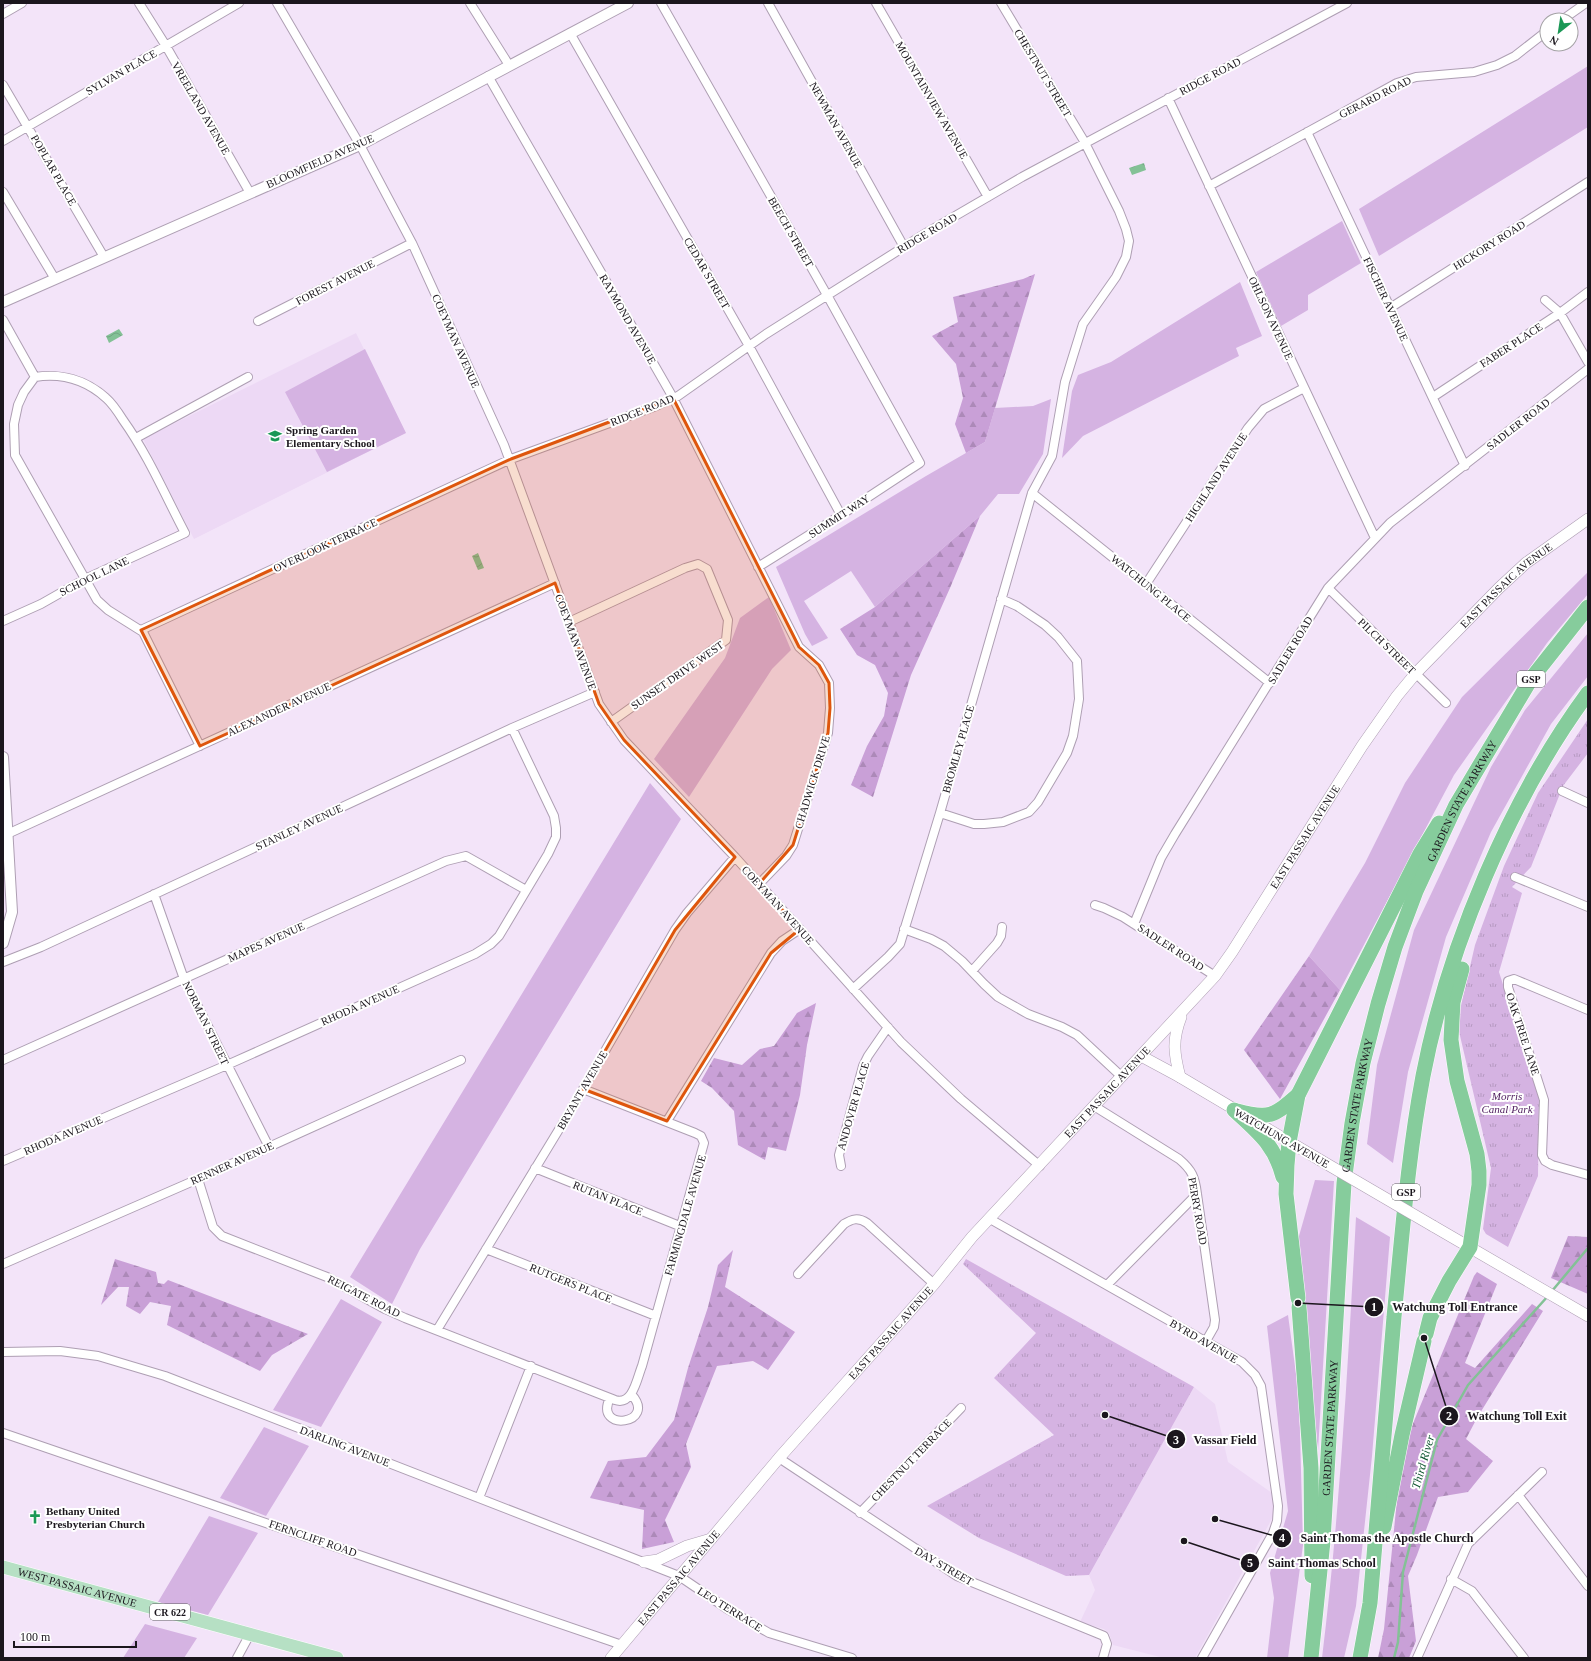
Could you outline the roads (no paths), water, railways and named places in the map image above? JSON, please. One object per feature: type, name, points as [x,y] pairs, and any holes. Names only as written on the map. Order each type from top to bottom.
[{"type":"highway","name":"GARDEN STATE PARKWAY","points":[[1311,1658],[1324,1541],[1344,1182],[1352,1123],[1367,1048],[1378,1004],[1395,947],[1416,891],[1456,805],[1531,679],[1588,608]]},
{"type":"highway","name":"GSP","points":[[1360,1658],[1370,1602],[1400,1249],[1413,1134],[1422,1082],[1437,1017],[1454,962],[1474,906],[1497,851],[1522,799],[1552,748],[1588,693]]},
{"type":"highway","points":[[1286,1194],[1289,1142],[1298,1095],[1420,854],[1437,824],[1456,805]]},
{"type":"highway","points":[[1370,1602],[1402,1435],[1430,1318],[1449,1281],[1470,1247],[1480,1171],[1477,1154],[1456,1081],[1452,1060],[1451,1021],[1453,1002],[1459,979],[1497,851]]},
{"type":"highway","points":[[1234,1110],[1254,1116],[1264,1116],[1281,1110],[1298,1095]]},
{"type":"highway","points":[[1234,1110],[1261,1135],[1272,1148],[1277,1160],[1286,1194],[1299,1303],[1311,1476],[1311,1658]]},
{"type":"main road","name":"EAST PASSAIC AVENUE","points":[[611,1658],[778,1458],[934,1284],[990,1219],[1215,976],[1232,952],[1366,739],[1397,696],[1416,673],[1499,588],[1526,564],[1588,520]]},
{"type":"main road","points":[[1180,1077],[1174,1039],[1175,1031],[1180,1018],[1188,1006]]},
{"type":"main road","name":"WATCHUNG AVENUE","points":[[1141,1056],[1180,1077],[1588,1316]]},
{"type":"main road","points":[[644,1562],[658,1560],[687,1546],[711,1539]]},
{"type":"main road","name":"WEST PASSAIC AVENUE","points":[[3,1567],[337,1658]]},
{"type":"street","points":[[3,14],[22,3]]},
{"type":"street","name":"VREELAND AVENUE","points":[[139,3],[166,46],[250,193]]},
{"type":"street","name":"SYLVAN PLACE","points":[[3,141],[239,3]]},
{"type":"street","name":"COEYMAN AVENUE","points":[[277,3],[360,145],[412,242],[504,445],[599,704],[624,740],[760,884],[901,1042],[961,1099],[1040,1166]]},
{"type":"street","points":[[470,3],[509,66]]},
{"type":"street","name":"BLOOMFIELD AVENUE","points":[[3,302],[360,145],[628,3]]},
{"type":"street","name":"BEECH STREET","points":[[661,3],[920,463]]},
{"type":"street","name":"NEWMAN AVENUE","points":[[768,3],[904,247]]},
{"type":"street","name":"MOUNTAINVIEW AVENUE","points":[[876,3],[988,197]]},
{"type":"street","name":"CHESTNUT STREET","points":[[1001,3],[1084,143],[1119,212],[1129,241],[1126,257],[1116,277],[1083,324],[1065,382],[1052,456],[1032,492]]},
{"type":"street","name":"RIDGE ROAD","points":[[509,460],[656,406],[673,398],[749,346],[827,296],[904,247],[988,197],[1084,143],[1347,3]]},
{"type":"street","points":[[1573,12],[1586,3]]},
{"type":"street","name":"CEDAR STREET","points":[[570,33],[749,346],[841,516]]},
{"type":"street","name":"GERARD ROAD","points":[[1209,186],[1404,81],[1416,77],[1474,72],[1497,65],[1515,56],[1539,37]]},
{"type":"street","name":"RAYMOND AVENUE","points":[[488,76],[673,398],[758,567]]},
{"type":"street","name":"POPLAR PLACE","points":[[3,84],[29,126],[104,257]]},
{"type":"street","name":"OHLSON AVENUE","points":[[1168,98],[1375,538]]},
{"type":"street","name":"FISCHER AVENUE","points":[[1307,132],[1465,466]]},
{"type":"street","name":"HICKORY ROAD","points":[[1390,308],[1588,182]]},
{"type":"street","points":[[3,192],[55,279]]},
{"type":"street","name":"FOREST AVENUE","points":[[258,321],[412,242]]},
{"type":"street","name":"FABER PLACE","points":[[1432,397],[1560,313],[1588,292]]},
{"type":"street","points":[[1545,300],[1560,313],[1588,362]]},
{"type":"street","points":[[3,320],[35,377]]},
{"type":"street","name":"SADLER ROAD","points":[[1215,976],[1134,924],[1162,858],[1175,834],[1328,588],[1390,523],[1588,369]]},
{"type":"street","points":[[200,746],[143,632],[108,610],[97,600],[15,455],[14,424],[18,405],[24,392],[35,377],[47,375],[62,376],[78,381],[94,389],[108,399],[136,438],[248,377]]},
{"type":"street","name":"HIGHLAND AVENUE","points":[[1146,584],[1252,423],[1264,409],[1304,388]]},
{"type":"street","name":"SCHOOL LANE","points":[[3,621],[41,604],[85,579],[185,533],[136,438]]},
{"type":"street","name":"OVERLOOK TERRACE","points":[[141,630],[509,460]]},
{"type":"street","name":"SUMMIT WAY","points":[[758,567],[841,516],[920,463]]},
{"type":"street","name":"WATCHUNG PLACE","points":[[1032,492],[1270,683]]},
{"type":"street","name":"BROMLEY PLACE","points":[[853,988],[888,957],[900,944],[940,813],[1032,492]]},
{"type":"street","name":"SUNSET DRIVE WEST","points":[[569,622],[685,568],[698,564],[707,569],[728,620],[726,640],[611,722]]},
{"type":"street","name":"CHADWICK DRIVE","points":[[758,567],[799,647],[819,666],[829,683],[830,708],[828,733],[793,845],[786,856],[760,884]]},
{"type":"street","name":"ALEXANDER AVENUE","points":[[5,835],[554,583]]},
{"type":"street","name":"PILCH STREET","points":[[1328,588],[1446,703]]},
{"type":"street","points":[[940,813],[974,824],[984,824],[1003,822],[1029,812],[1038,802],[1066,753],[1073,736],[1079,699],[1077,661],[1058,637],[1045,625],[1021,609],[1001,599]]},
{"type":"street","name":"STANLEY AVENUE","points":[[3,962],[41,947],[512,728],[595,692]]},
{"type":"street","name":"RHODA AVENUE","points":[[3,1161],[227,1065],[476,954],[491,944],[499,936],[548,854],[556,837],[554,816],[512,728]]},
{"type":"street","points":[[3,757],[5,835],[12,912],[3,943]]},
{"type":"street","points":[[1562,792],[1588,802]]},
{"type":"street","name":"MAPES AVENUE","points":[[3,1060],[446,861],[458,857],[466,856],[475,860],[526,890]]},
{"type":"street","name":"BRYANT AVENUE","points":[[437,1330],[583,1090],[674,930],[735,857]]},
{"type":"street","points":[[1515,877],[1588,907]]},
{"type":"street","name":"NORMAN STREET","points":[[154,894],[184,979],[269,1147]]},
{"type":"street","points":[[1095,905],[1123,917],[1134,924]]},
{"type":"street","points":[[972,971],[997,943],[1001,936],[1002,926]]},
{"type":"street","points":[[667,1121],[770,953],[776,946],[800,929]]},
{"type":"street","points":[[904,929],[931,939],[944,946],[998,997],[1028,1014],[1062,1027],[1077,1035],[1121,1076]]},
{"type":"street","name":"OAK TREE LANE","points":[[1588,1010],[1514,979],[1508,981],[1508,987],[1544,1100],[1542,1155],[1545,1161],[1552,1165],[1588,1175]]},
{"type":"street","name":"ANDOVER PLACE","points":[[841,1166],[839,1154],[863,1066],[888,1027]]},
{"type":"street","name":"RENNER AVENUE","points":[[3,1264],[198,1179],[461,1060]]},
{"type":"street","name":"FARMINGDALE AVENUE","points":[[583,1090],[667,1121],[701,1136],[704,1143],[682,1227],[642,1366],[631,1394]]},
{"type":"street","name":"PERRY ROAD","points":[[1094,1106],[1179,1159],[1189,1167],[1193,1174],[1215,1320],[1214,1327],[1206,1341]]},
{"type":"street","name":"RUTAN PLACE","points":[[535,1168],[682,1227]]},
{"type":"street","name":"REIGATE ROAD","points":[[198,1179],[213,1227],[222,1236],[327,1277],[385,1309],[619,1402],[628,1399],[631,1394]]},
{"type":"street","points":[[1107,1285],[1197,1194]]},
{"type":"street","points":[[798,1274],[844,1224],[857,1218],[867,1223],[934,1284]]},
{"type":"street","name":"BYRD AVENUE","points":[[990,1219],[1242,1362],[1255,1375],[1261,1386],[1278,1506],[1277,1521],[1273,1533],[1202,1658]]},
{"type":"street","name":"RUTGERS PLACE","points":[[486,1249],[656,1316]]},
{"type":"street","name":"DARLING AVENUE","points":[[3,1352],[60,1351],[98,1356],[157,1373],[680,1576]]},
{"type":"street","points":[[479,1498],[531,1366]]},
{"type":"street","points":[[610,1398],[607,1407],[610,1416],[618,1421],[627,1421],[634,1417],[638,1408],[636,1399],[631,1394]]},
{"type":"street","name":"CHESTNUT TERRACE","points":[[860,1513],[961,1408]]},
{"type":"street","name":"FERNCLIFF ROAD","points":[[3,1432],[622,1645]]},
{"type":"street","name":"DAY STREET","points":[[778,1458],[957,1576],[1104,1636],[1106,1644],[1103,1658]]},
{"type":"street","points":[[1417,1658],[1451,1579],[1468,1544],[1542,1472]]},
{"type":"street","points":[[1518,1495],[1588,1586]]},
{"type":"street","name":"LEO TERRACE","points":[[680,1576],[729,1610],[769,1633],[852,1658]]},
{"type":"street","points":[[1451,1579],[1472,1591],[1524,1658]]},
{"type":"street","points":[[237,1658],[250,1634]]},
{"type":"water","points":[[1144,163],[1146,170],[1132,175],[1129,168]]},
{"type":"water","points":[[119,329],[123,335],[109,343],[106,336]]},
{"type":"water","points":[[478,553],[484,568],[478,570],[472,556]]},
{"type":"waterway","name":"Third River","points":[[1552,1291],[1588,1248]]},
{"type":"waterway","name":"Third River","points":[[1394,1658],[1398,1642],[1403,1572],[1437,1440],[1468,1385],[1548,1296]]},
{"type":"place","name":"Spring Garden Elementary School","points":[[275,436]]},
{"type":"place","name":"Watchung Toll Entrance","points":[[1298,1303]]},
{"type":"place","name":"Watchung Toll Exit","points":[[1424,1338]]},
{"type":"place","name":"Vassar Field","points":[[1105,1415]]},
{"type":"place","name":"Bethany United Presbyterian Church","points":[[35,1517]]},
{"type":"place","name":"Saint Thomas the Apostle Church","points":[[1215,1519]]},
{"type":"place","name":"Saint Thomas School","points":[[1184,1541]]},
{"type":"park label","name":"Morris Canal Park","points":[[1507,1102]]}]
